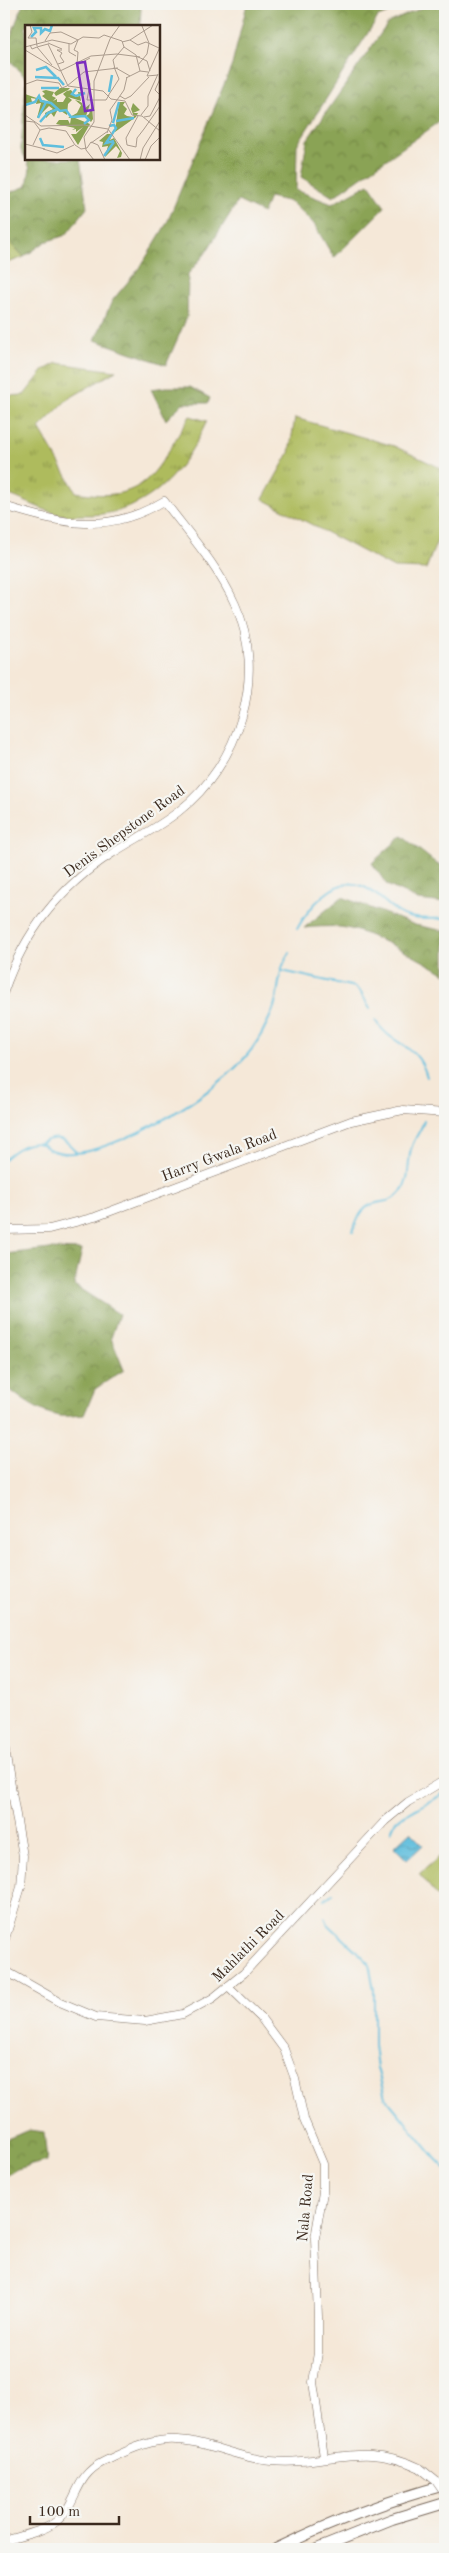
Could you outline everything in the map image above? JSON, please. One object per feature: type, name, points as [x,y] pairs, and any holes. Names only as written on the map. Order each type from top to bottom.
[{"type":"highway","points":[[276,2549],[324,2526],[389,2500],[445,2485]]},
{"type":"highway","points":[[317,2549],[392,2519],[445,2504]]},
{"type":"street","name":"Denis Shepstone Road","points":[[4,506],[53,520],[94,524],[133,517],[164,501],[215,568],[236,606],[245,639],[248,664],[247,694],[243,716],[226,758],[211,780],[195,797],[159,825],[96,864],[56,900],[32,931],[16,960],[4,991]]},
{"type":"street","name":"Harry Gwala Road","points":[[4,1230],[49,1229],[95,1217],[351,1121],[403,1110],[445,1113]]},
{"type":"street","points":[[4,1745],[23,1856],[21,1888],[4,1942]]},
{"type":"street","name":"Mahlathi Road","points":[[4,1970],[70,2008],[96,2017],[129,2022],[176,2017],[213,1998],[229,1987],[385,1821],[408,1802],[445,1780]]},
{"type":"street","name":"Nala Road","points":[[229,1987],[261,2018],[284,2049],[295,2079],[304,2118],[323,2164],[323,2192],[315,2238],[319,2282],[318,2335],[313,2382],[324,2457]]},
{"type":"street","points":[[4,2541],[56,2521],[69,2503],[81,2480],[93,2468],[158,2441],[177,2440],[203,2444],[252,2458],[272,2461],[363,2453],[385,2455],[420,2468],[436,2481],[445,2494]]},
{"type":"green space","points":[[23,4],[124,4],[124,6],[133,4],[141,8],[140,25],[25,25],[25,77],[4,54]]},
{"type":"green space","points":[[247,4],[412,4],[378,17],[297,145],[296,190],[332,204],[369,184],[385,207],[334,258],[314,224],[291,202],[269,197],[263,213],[238,201],[205,254],[188,274],[187,317],[166,365],[95,340],[112,301],[141,266],[167,223],[232,65]]},
{"type":"green space","points":[[430,4],[445,4],[445,118],[333,197],[301,177],[307,140],[388,23]]},
{"type":"green space","points":[[25,96],[25,157],[21,149]]},
{"type":"green space","points":[[26,160],[80,160],[87,208],[66,235],[45,242],[24,257],[4,235],[4,204],[11,192],[27,186],[30,168]]},
{"type":"green space","points":[[4,235],[24,257],[5,264],[4,268]]},
{"type":"green space","points":[[57,363],[116,371],[68,399],[39,428],[76,492],[101,495],[120,493],[136,487],[148,478],[158,466],[190,416],[207,421],[187,458],[160,488],[126,508],[106,513],[84,515],[58,514],[4,493],[4,396],[24,395],[44,370]]},
{"type":"green space","points":[[190,387],[210,398],[208,403],[183,403],[166,420],[151,389]]},
{"type":"green space","points":[[295,418],[394,446],[445,470],[445,537],[439,536],[426,569],[394,568],[263,499],[289,453]]},
{"type":"green space","points":[[402,836],[437,864],[445,867],[445,903],[418,900],[387,885],[372,863]]},
{"type":"green space","points":[[342,897],[415,925],[445,931],[445,974],[364,933],[339,927],[304,928]]},
{"type":"green space","points":[[50,1249],[82,1250],[74,1285],[119,1314],[111,1338],[124,1370],[95,1389],[84,1415],[60,1416],[45,1412],[23,1400],[4,1385],[4,1254]]},
{"type":"green space","points":[[445,1852],[445,1893],[439,1898],[419,1874]]},
{"type":"green space","points":[[30,2130],[44,2132],[47,2161],[17,2169],[4,2177],[4,2140]]},
{"type":"water","points":[[410,1832],[423,1845],[407,1860],[394,1847]]},
{"type":"waterway","points":[[297,929],[315,903],[332,889],[352,884],[368,889],[408,917],[445,919]]},
{"type":"waterway","points":[[4,1159],[16,1150],[36,1143],[61,1153],[82,1152],[114,1143],[163,1119],[212,1088],[251,1050],[263,1031],[277,997],[283,965],[290,953]]},
{"type":"waterway","points":[[282,971],[355,987],[361,993],[370,1009]]},
{"type":"waterway","points":[[375,1020],[389,1036],[417,1057],[423,1065],[427,1077]]},
{"type":"waterway","points":[[353,1232],[363,1210],[375,1203],[388,1201],[400,1193],[406,1182],[411,1149],[424,1121]]},
{"type":"waterway","points":[[40,1143],[56,1138],[64,1140],[76,1152]]},
{"type":"waterway","points":[[391,1831],[396,1820],[445,1793]]},
{"type":"waterway","points":[[325,1900],[333,1893]]},
{"type":"waterway","points":[[325,1917],[328,1924],[369,1963],[374,1990],[374,2046],[377,2068],[385,2097],[445,2168]]}]
